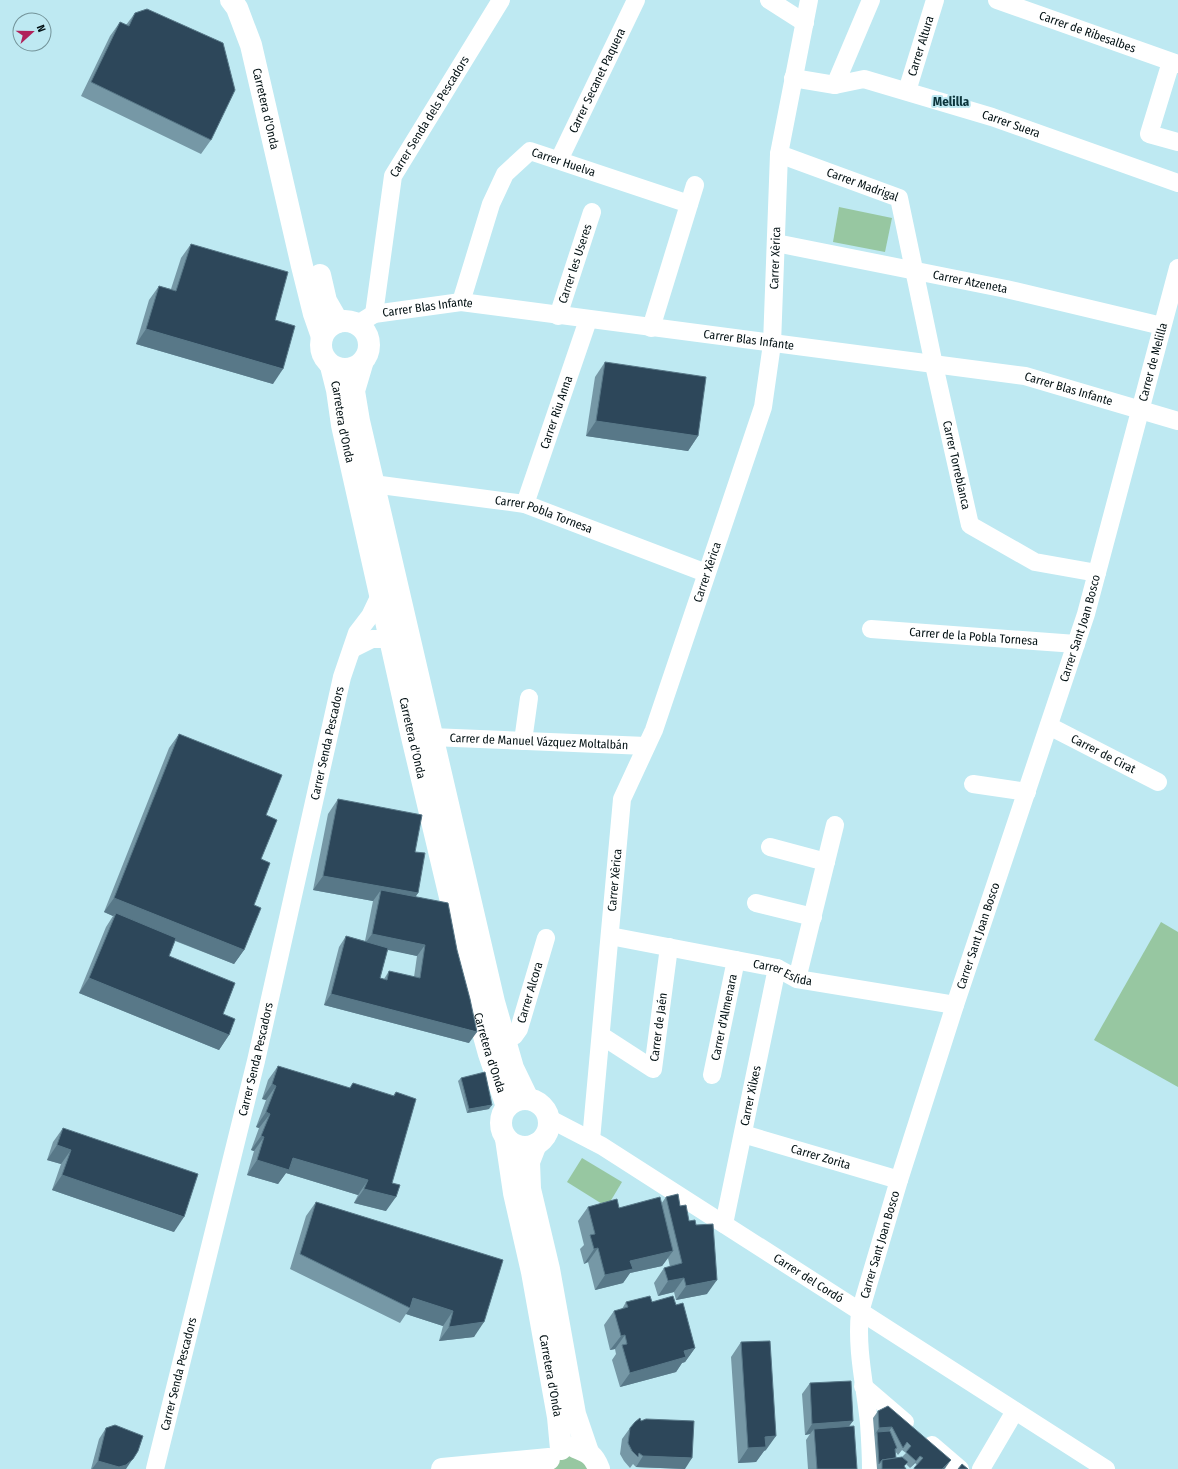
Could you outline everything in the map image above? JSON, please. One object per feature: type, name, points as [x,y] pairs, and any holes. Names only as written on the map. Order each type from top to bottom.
[{"type":"main road","name":"Carretera d'Onda","points":[[231,0],[237,8],[250,45],[298,251],[314,314],[322,337]]},
{"type":"main road","name":"Carretera d'Onda","points":[[248,0],[293,165],[326,301],[356,320]]},
{"type":"main road","points":[[356,320],[368,336],[369,351],[366,358],[362,364],[347,370],[331,366],[321,352],[320,344],[325,330],[331,325],[356,320]]},
{"type":"main road","name":"Carretera d'Onda","points":[[362,364],[354,390],[359,421],[373,484],[503,1040],[513,1068],[528,1099]]},
{"type":"main road","name":"Carretera d'Onda","points":[[331,366],[337,390],[342,425],[380,595],[476,1007],[489,1054],[507,1107]]},
{"type":"main road","points":[[520,1099],[528,1099],[541,1105],[545,1111],[548,1118],[547,1133],[543,1139],[536,1144],[529,1147],[520,1147],[512,1144],[502,1132],[501,1124],[503,1112],[513,1102],[520,1099]]},
{"type":"main road","name":"Carretera d'Onda","points":[[506,1138],[514,1193],[532,1272],[557,1410],[551,1459]]},
{"type":"main road","name":"Carretera d'Onda","points":[[536,1144],[529,1162],[530,1189],[549,1269],[575,1414],[593,1460]]},
{"type":"main road","points":[[442,1469],[551,1459],[575,1447],[593,1460]]},
{"type":"street","name":"Carrer Senda dels Pescadors","points":[[356,320],[393,176],[501,0]]},
{"type":"street","name":"Carrer Secanet Paquera","points":[[559,160],[636,0]]},
{"type":"street","points":[[768,0],[805,23]]},
{"type":"street","name":"Carrer Xèrica","points":[[591,1140],[602,1036],[622,799],[654,730],[763,407],[772,344],[779,154],[809,0]]},
{"type":"street","points":[[836,86],[871,0]]},
{"type":"street","name":"Carrer Altura","points":[[907,91],[935,0]]},
{"type":"street","name":"Carrer de Ribesalbes","points":[[997,0],[1174,63]]},
{"type":"street","points":[[1174,63],[1149,134],[1178,142]]},
{"type":"street","name":"Carrer Suera","points":[[793,78],[836,86],[864,79],[992,117],[1178,183]]},
{"type":"street","name":"Carrer Huelva","points":[[461,302],[491,204],[505,174],[530,151],[689,204]]},
{"type":"street","name":"Carrer Madrigal","points":[[779,154],[899,198],[914,270]]},
{"type":"street","points":[[651,328],[695,186]]},
{"type":"street","name":"Carrer les Useres","points":[[558,316],[592,212]]},
{"type":"street","name":"Carrer Atzeneta","points":[[776,243],[1006,289],[1162,326]]},
{"type":"street","name":"Carrer de Melilla","points":[[1140,409],[1178,268]]},
{"type":"street","name":"Carrer Torreblanca","points":[[914,270],[970,525],[1035,562],[1097,573]]},
{"type":"street","name":"Carrer Blas Infante","points":[[356,320],[461,302],[588,320],[1025,376],[1178,421]]},
{"type":"street","name":"Carrer Riu Anna","points":[[525,504],[588,320]]},
{"type":"street","name":"Carrer Sant Joan Bosco","points":[[871,1469],[869,1422],[863,1386],[858,1330],[860,1312],[955,1005],[1086,614],[1140,409]]},
{"type":"street","name":"Carrer Pobla Tornesa","points":[[373,484],[525,504],[706,573]]},
{"type":"street","name":"Carrer Senda Pescadors","points":[[155,1469],[256,1061],[342,677],[357,633],[370,616],[380,595]]},
{"type":"street","name":"Carrer de la Pobla Tornesa","points":[[871,629],[1076,644]]},
{"type":"street","points":[[352,649],[372,639],[390,639]]},
{"type":"street","points":[[524,741],[529,698]]},
{"type":"street","name":"Carrer de Cirat","points":[[1049,726],[1158,782]]},
{"type":"street","name":"Carrer de Manuel Vázquez Moltalbán","points":[[431,737],[646,746]]},
{"type":"street","points":[[973,784],[1027,792]]},
{"type":"street","points":[[797,979],[835,825]]},
{"type":"street","points":[[770,847],[826,862]]},
{"type":"street","points":[[756,903],[813,917]]},
{"type":"street","name":"Carrer Eslida","points":[[610,936],[777,968],[797,979],[955,1005]]},
{"type":"street","name":"Carrer Alcora","points":[[503,1040],[514,1036],[520,1028],[546,938]]},
{"type":"street","name":"Carrer de Jaén","points":[[602,1036],[653,1069],[669,947]]},
{"type":"street","name":"Carrer d'Almenara","points":[[712,1075],[736,960]]},
{"type":"street","name":"Carrer Xilxes","points":[[724,1224],[777,968]]},
{"type":"street","name":"Carrer del Cordó","points":[[548,1118],[591,1140],[1106,1469]]},
{"type":"street","name":"Carrer Zorita","points":[[743,1134],[900,1180]]},
{"type":"street","points":[[863,1386],[960,1469]]},
{"type":"street","points":[[982,1469],[1015,1411]]},
{"type":"green space","points":[[839,207],[892,218],[885,252],[833,242]]},
{"type":"green space","points":[[1161,922],[1178,932],[1178,1087],[1094,1040]]},
{"type":"green space","points":[[582,1158],[622,1182],[607,1207],[567,1182]]},
{"type":"green space","points":[[574,1455],[591,1469],[553,1469],[561,1459]]},
{"type":"building","points":[[147,9],[223,43],[235,90],[211,140],[91,82],[120,22],[129,26],[135,13]]},
{"type":"building","points":[[191,244],[288,272],[275,320],[295,326],[283,369],[146,329],[159,286],[176,291]]},
{"type":"building","points":[[605,362],[706,377],[698,436],[596,421]]},
{"type":"building","points":[[179,734],[282,775],[266,815],[277,820],[261,859],[270,863],[254,905],[261,908],[244,950],[114,898]]},
{"type":"building","points":[[338,799],[422,815],[415,852],[425,853],[418,893],[323,876]]},
{"type":"building","points":[[381,890],[448,903],[457,950],[477,1032],[331,994],[346,936],[388,948],[380,978],[387,980],[389,971],[420,978],[425,945],[372,934]]},
{"type":"building","points":[[116,913],[176,938],[169,956],[235,983],[223,1014],[235,1019],[229,1035],[89,978]]},
{"type":"building","points":[[278,1066],[350,1088],[353,1083],[394,1096],[396,1092],[416,1099],[392,1183],[400,1185],[396,1197],[364,1189],[368,1180],[293,1158],[289,1170],[257,1160],[264,1137],[261,1136],[270,1114],[266,1112],[276,1086],[272,1084]]},
{"type":"building","points":[[485,1072],[492,1105],[469,1109],[461,1078]]},
{"type":"building","points":[[63,1128],[198,1174],[184,1217],[62,1175],[71,1150],[57,1145]]},
{"type":"building","points":[[678,1194],[680,1206],[686,1205],[689,1221],[695,1220],[696,1225],[713,1224],[717,1280],[686,1286],[684,1278],[668,1281],[664,1268],[682,1263],[666,1197]]},
{"type":"building","points":[[660,1197],[673,1251],[630,1261],[633,1269],[605,1275],[598,1248],[594,1249],[590,1235],[595,1234],[588,1207],[617,1199],[619,1208]]},
{"type":"building","points":[[316,1202],[503,1260],[484,1322],[449,1327],[453,1311],[413,1298],[410,1308],[300,1254]]},
{"type":"building","points":[[650,1296],[652,1302],[673,1296],[676,1305],[683,1303],[695,1348],[684,1351],[686,1357],[630,1373],[622,1345],[627,1344],[625,1335],[621,1336],[614,1311],[628,1307],[626,1302]]},
{"type":"building","points":[[770,1341],[776,1436],[765,1437],[766,1447],[748,1448],[741,1342]]},
{"type":"building","points":[[851,1381],[853,1421],[812,1424],[810,1383]]},
{"type":"building","points":[[888,1406],[951,1460],[942,1469],[915,1469],[914,1468],[923,1458],[920,1456],[916,1461],[906,1452],[911,1446],[907,1442],[903,1448],[892,1427],[879,1428],[878,1411]]},
{"type":"building","points":[[640,1418],[641,1421],[646,1419],[694,1421],[692,1458],[643,1456],[639,1453],[638,1457],[632,1451],[628,1443],[630,1428]]},
{"type":"building","points":[[115,1425],[143,1436],[138,1451],[133,1459],[126,1465],[119,1467],[98,1461],[106,1428]]},
{"type":"building","points":[[854,1426],[857,1469],[817,1469],[814,1429]]},
{"type":"building","points":[[890,1431],[897,1448],[895,1449],[896,1458],[882,1460],[879,1464],[877,1432]]},
{"type":"building","points":[[902,1457],[908,1462],[904,1466],[906,1469],[882,1469],[882,1460]]},
{"type":"building","points":[[962,1464],[968,1469],[958,1469]]},
{"type":"district","name":"Melilla","points":[[951,101]]}]
